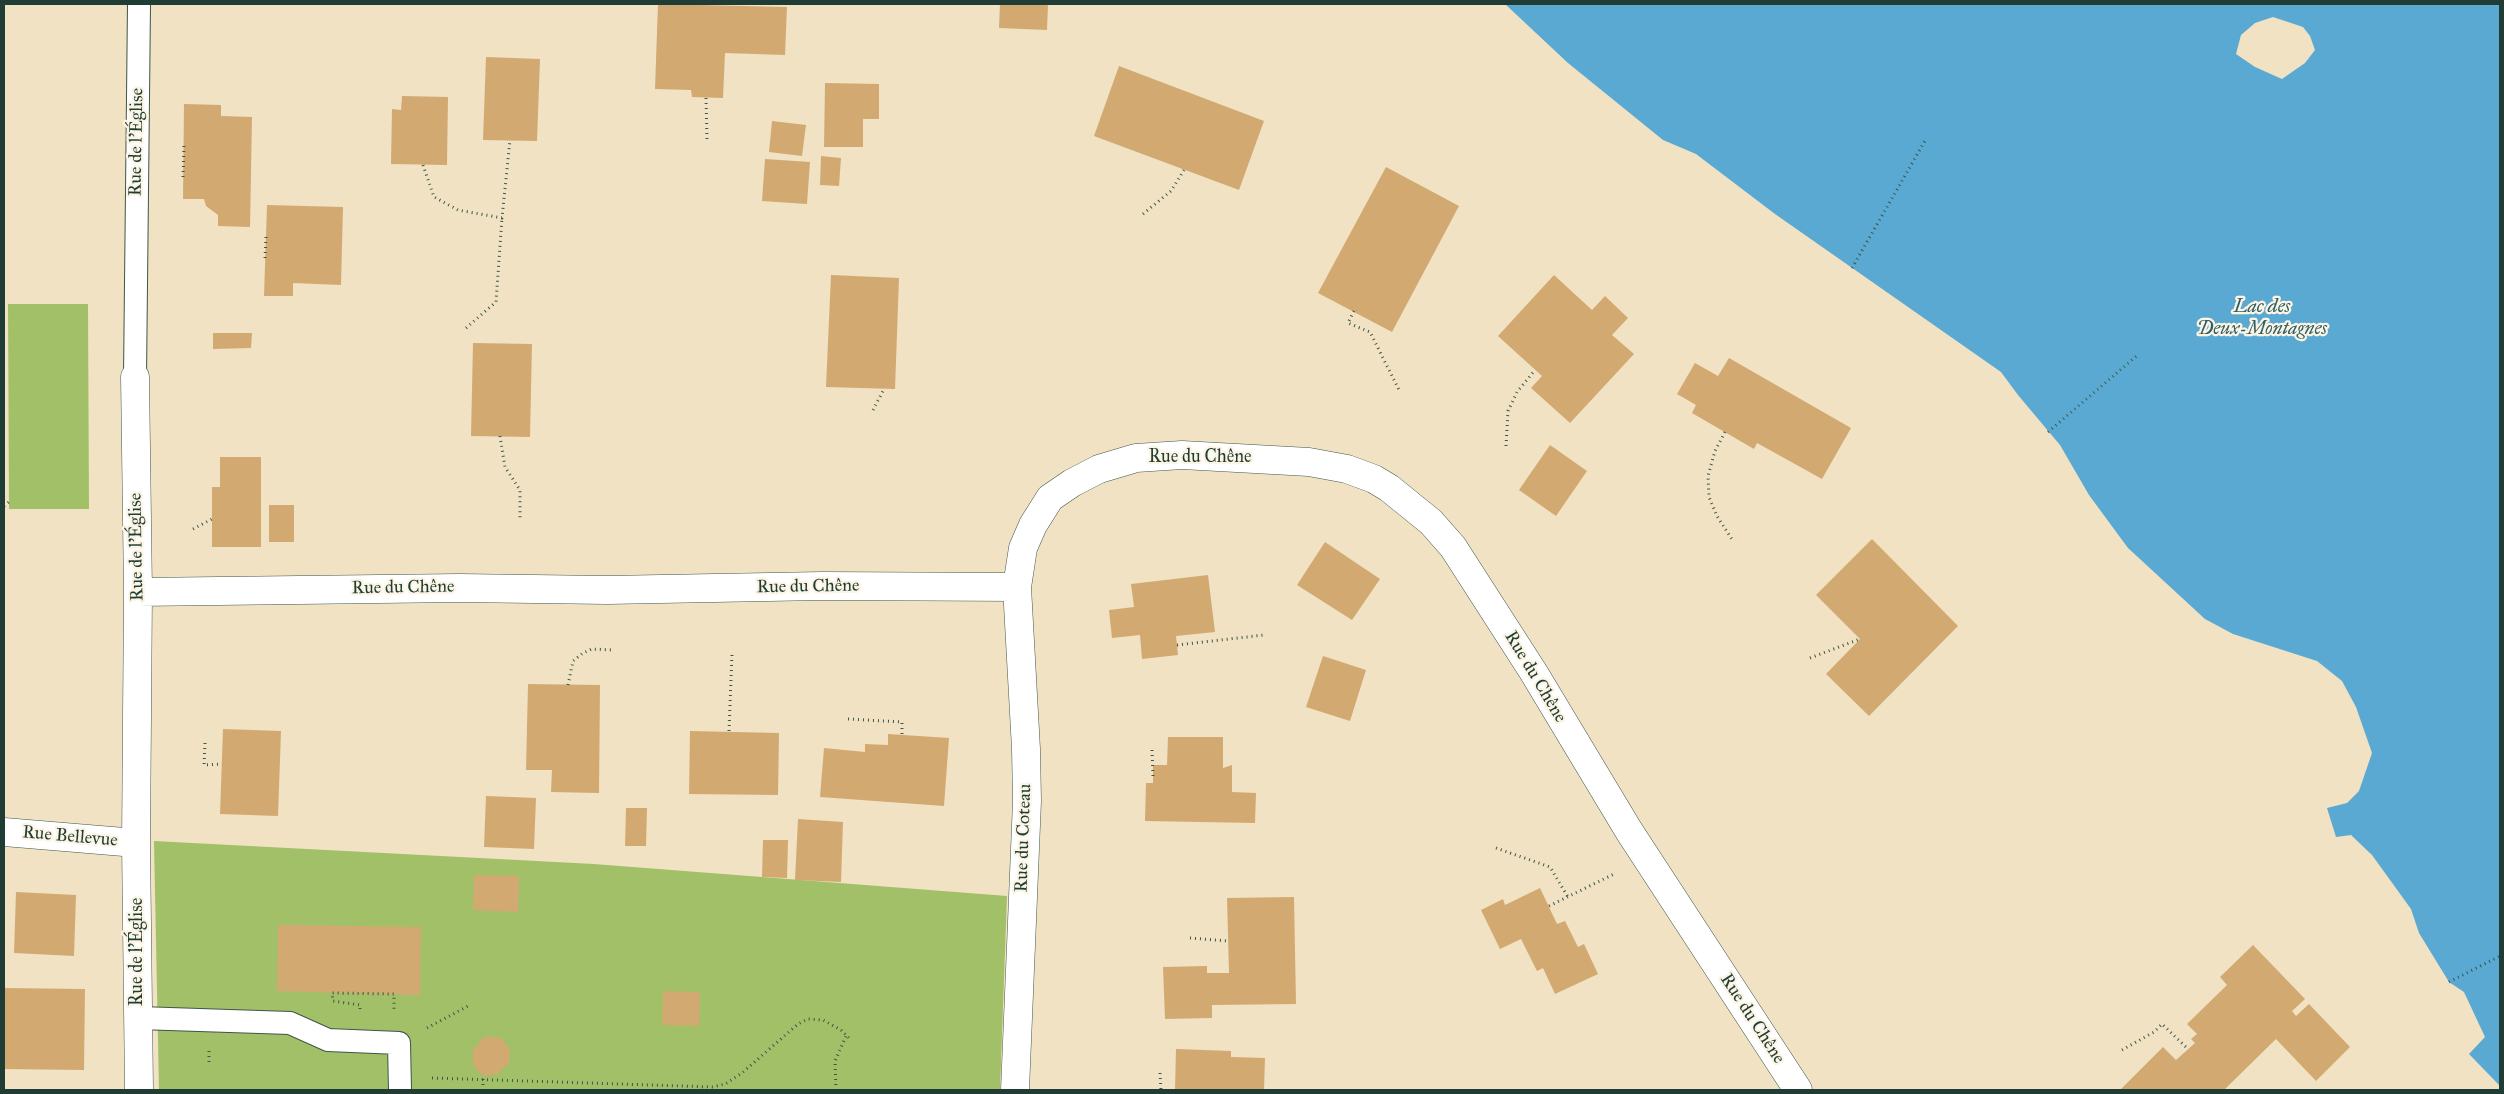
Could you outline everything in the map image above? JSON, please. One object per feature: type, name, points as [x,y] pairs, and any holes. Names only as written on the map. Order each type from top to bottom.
[{"type":"street","name":"Rue de l'Église","points":[[135,377],[138,592],[136,842],[139,1090]]},
{"type":"street","name":"Rue du Chêne","points":[[138,592],[459,588],[607,590],[822,586],[1016,586],[1023,548],[1032,524],[1050,498],[1072,483],[1100,469],[1136,458],[1182,455],[1309,462],[1347,469],[1374,479],[1409,503],[1453,547],[1646,858],[1798,1090]]},
{"type":"street","name":"Rue du Coteau","points":[[1015,1090],[1027,801],[1026,740],[1016,586]]},
{"type":"street","name":"Rue Bellevue","points":[[4,832],[136,842]]},
{"type":"lane","name":"Rue de l'Église","points":[[135,377],[139,4]]},
{"type":"lane","points":[[138,1018],[290,1023],[328,1040],[399,1043],[400,1090]]},
{"type":"path","points":[[706,98],[707,139]]},
{"type":"path","points":[[1852,268],[1926,139]]},
{"type":"path","points":[[466,328],[496,302],[510,140]]},
{"type":"path","points":[[183,177],[184,143]]},
{"type":"path","points":[[423,165],[434,197],[458,210],[502,218]]},
{"type":"path","points":[[1142,214],[1170,192],[1184,170]]},
{"type":"path","points":[[265,258],[266,236]]},
{"type":"path","points":[[1354,311],[1348,323],[1370,332],[1399,390]]},
{"type":"path","points":[[2048,432],[2139,354]]},
{"type":"path","points":[[1506,446],[1508,411],[1516,392],[1535,370]]},
{"type":"path","points":[[873,410],[884,389]]},
{"type":"path","points":[[1725,432],[1715,451],[1708,476],[1709,497],[1717,516],[1733,541]]},
{"type":"path","points":[[500,436],[505,467],[520,490],[520,518]]},
{"type":"path","points":[[4,506],[9,502]]},
{"type":"path","points":[[193,529],[212,519]]},
{"type":"path","points":[[1178,645],[1264,635]]},
{"type":"path","points":[[1810,658],[1860,639]]},
{"type":"path","points":[[568,685],[573,661],[583,653],[592,649],[613,650]]},
{"type":"path","points":[[729,731],[732,654]]},
{"type":"path","points":[[848,719],[902,722],[902,734]]},
{"type":"path","points":[[205,743],[204,765],[222,764]]},
{"type":"path","points":[[1152,750],[1153,776]]},
{"type":"path","points":[[1496,848],[1550,867],[1568,897]]},
{"type":"path","points":[[1549,906],[1646,858]]},
{"type":"path","points":[[1190,938],[1228,941]]},
{"type":"path","points":[[2450,982],[2500,956]]},
{"type":"path","points":[[332,993],[394,994],[394,1014]]},
{"type":"path","points":[[399,1043],[468,1006]]},
{"type":"path","points":[[430,1078],[677,1088],[713,1087],[725,1084],[742,1073],[798,1024],[808,1019],[823,1020],[851,1040]]},
{"type":"path","points":[[2122,1050],[2154,1032],[2162,1024],[2188,1049]]},
{"type":"path","points":[[836,1090],[835,1061],[846,1035]]},
{"type":"path","points":[[1160,1073],[1161,1090]]},
{"type":"path","points":[[488,1080],[490,1075]]},
{"type":"path","points":[[483,1080],[483,1090]]},
{"type":"green space","points":[[8,304],[88,304],[89,509],[9,509]]},
{"type":"green space","points":[[154,841],[594,864],[1007,896],[1000,1090],[159,1090]]},
{"type":"water","name":"Lac des Deux-Montagnes","points":[[1505,4],[2500,4],[2500,1086],[2469,1054],[2485,1037],[2464,992],[2449,982],[2419,933],[2411,909],[2372,855],[2351,835],[2336,837],[2327,808],[2347,803],[2359,791],[2372,753],[2356,707],[2342,681],[2317,661],[2233,634],[2205,619],[2128,548],[2089,495],[2060,445],[2001,372],[1775,214],[1696,154],[1663,140],[1568,63]],"holes":[[[2273,17],[2303,27],[2310,36],[2315,50],[2305,63],[2282,79],[2255,67],[2236,54],[2241,35],[2255,23]]]},
{"type":"building","points":[[658,4],[787,7],[785,55],[725,53],[723,98],[692,97],[691,90],[655,89]]},
{"type":"building","points":[[1000,4],[1048,4],[1047,30],[999,28]]},
{"type":"building","points":[[486,57],[540,59],[537,141],[483,140]]},
{"type":"building","points":[[1119,66],[1264,121],[1239,190],[1094,136]]},
{"type":"building","points":[[825,83],[879,84],[879,119],[863,119],[863,147],[824,147]]},
{"type":"building","points":[[402,96],[448,97],[447,165],[391,164],[392,109],[401,110]]},
{"type":"building","points":[[184,104],[221,105],[221,116],[252,117],[250,227],[218,226],[218,215],[206,206],[204,199],[183,199]]},
{"type":"building","points":[[772,121],[806,125],[802,156],[769,152]]},
{"type":"building","points":[[821,156],[841,158],[839,186],[820,185]]},
{"type":"building","points":[[765,159],[810,162],[807,204],[762,201]]},
{"type":"building","points":[[1386,167],[1459,206],[1392,332],[1318,293]]},
{"type":"building","points":[[267,205],[343,207],[341,285],[293,283],[293,296],[264,296]]},
{"type":"building","points":[[831,275],[899,278],[895,389],[826,387]]},
{"type":"building","points":[[1554,275],[1592,310],[1605,296],[1628,318],[1612,335],[1634,354],[1570,423],[1531,388],[1542,376],[1498,336]]},
{"type":"building","points":[[213,333],[252,333],[251,348],[213,349]]},
{"type":"building","points":[[473,343],[532,344],[530,437],[471,436]]},
{"type":"building","points":[[1729,358],[1851,428],[1822,479],[1757,443],[1754,449],[1692,413],[1696,405],[1677,394],[1695,363],[1718,376]]},
{"type":"building","points":[[1550,445],[1587,471],[1556,516],[1519,490]]},
{"type":"building","points":[[220,457],[261,457],[261,547],[212,547],[212,487],[220,487]]},
{"type":"building","points":[[269,505],[294,505],[294,542],[269,542]]},
{"type":"building","points":[[1872,539],[1958,626],[1869,716],[1826,674],[1860,639],[1816,595]]},
{"type":"building","points":[[1325,542],[1380,579],[1352,620],[1297,585]]},
{"type":"building","points":[[1208,575],[1215,632],[1176,636],[1178,655],[1142,659],[1140,635],[1112,638],[1109,610],[1134,607],[1131,584]]},
{"type":"building","points":[[1323,656],[1366,670],[1350,721],[1306,707]]},
{"type":"building","points":[[528,684],[600,685],[599,793],[551,792],[552,770],[526,770]]},
{"type":"building","points":[[223,729],[281,731],[278,816],[220,814]]},
{"type":"building","points":[[690,731],[779,733],[778,795],[689,794]]},
{"type":"building","points":[[888,734],[949,738],[944,806],[820,797],[824,748],[865,752],[865,744],[888,745]]},
{"type":"building","points":[[1168,737],[1223,737],[1223,768],[1232,765],[1232,792],[1256,793],[1255,823],[1145,821],[1146,783],[1153,783],[1153,765],[1167,765]]},
{"type":"building","points":[[486,796],[536,798],[534,849],[484,847]]},
{"type":"building","points":[[626,808],[647,808],[646,846],[625,846]]},
{"type":"building","points":[[798,819],[843,822],[841,882],[795,880]]},
{"type":"building","points":[[763,840],[788,840],[787,878],[762,877]]},
{"type":"building","points":[[474,875],[519,876],[518,912],[473,910]]},
{"type":"building","points":[[1540,888],[1557,924],[1565,921],[1578,947],[1584,944],[1598,974],[1555,994],[1543,968],[1537,971],[1521,939],[1500,949],[1481,910],[1503,899],[1505,905]]},
{"type":"building","points":[[16,892],[76,895],[74,956],[14,953]]},
{"type":"building","points":[[1294,897],[1296,1004],[1212,1005],[1212,1018],[1165,1019],[1163,967],[1207,966],[1207,973],[1229,973],[1227,898]]},
{"type":"building","points":[[278,925],[421,927],[420,995],[277,991]]},
{"type":"building","points":[[2253,945],[2305,999],[2292,1011],[2296,1016],[2309,1004],[2350,1047],[2316,1081],[2276,1039],[2224,1090],[2122,1090],[2163,1047],[2176,1060],[2195,1043],[2191,1039],[2197,1034],[2187,1024],[2227,985],[2220,977]]},
{"type":"building","points":[[4,988],[85,989],[84,1070],[4,1069]]},
{"type":"building","points":[[663,991],[700,992],[699,1026],[662,1025]]},
{"type":"building","points":[[484,1037],[500,1037],[510,1049],[509,1063],[497,1074],[483,1076],[473,1065],[473,1050]]},
{"type":"building","points":[[1176,1049],[1231,1051],[1231,1057],[1265,1058],[1264,1090],[1175,1090]]}]
